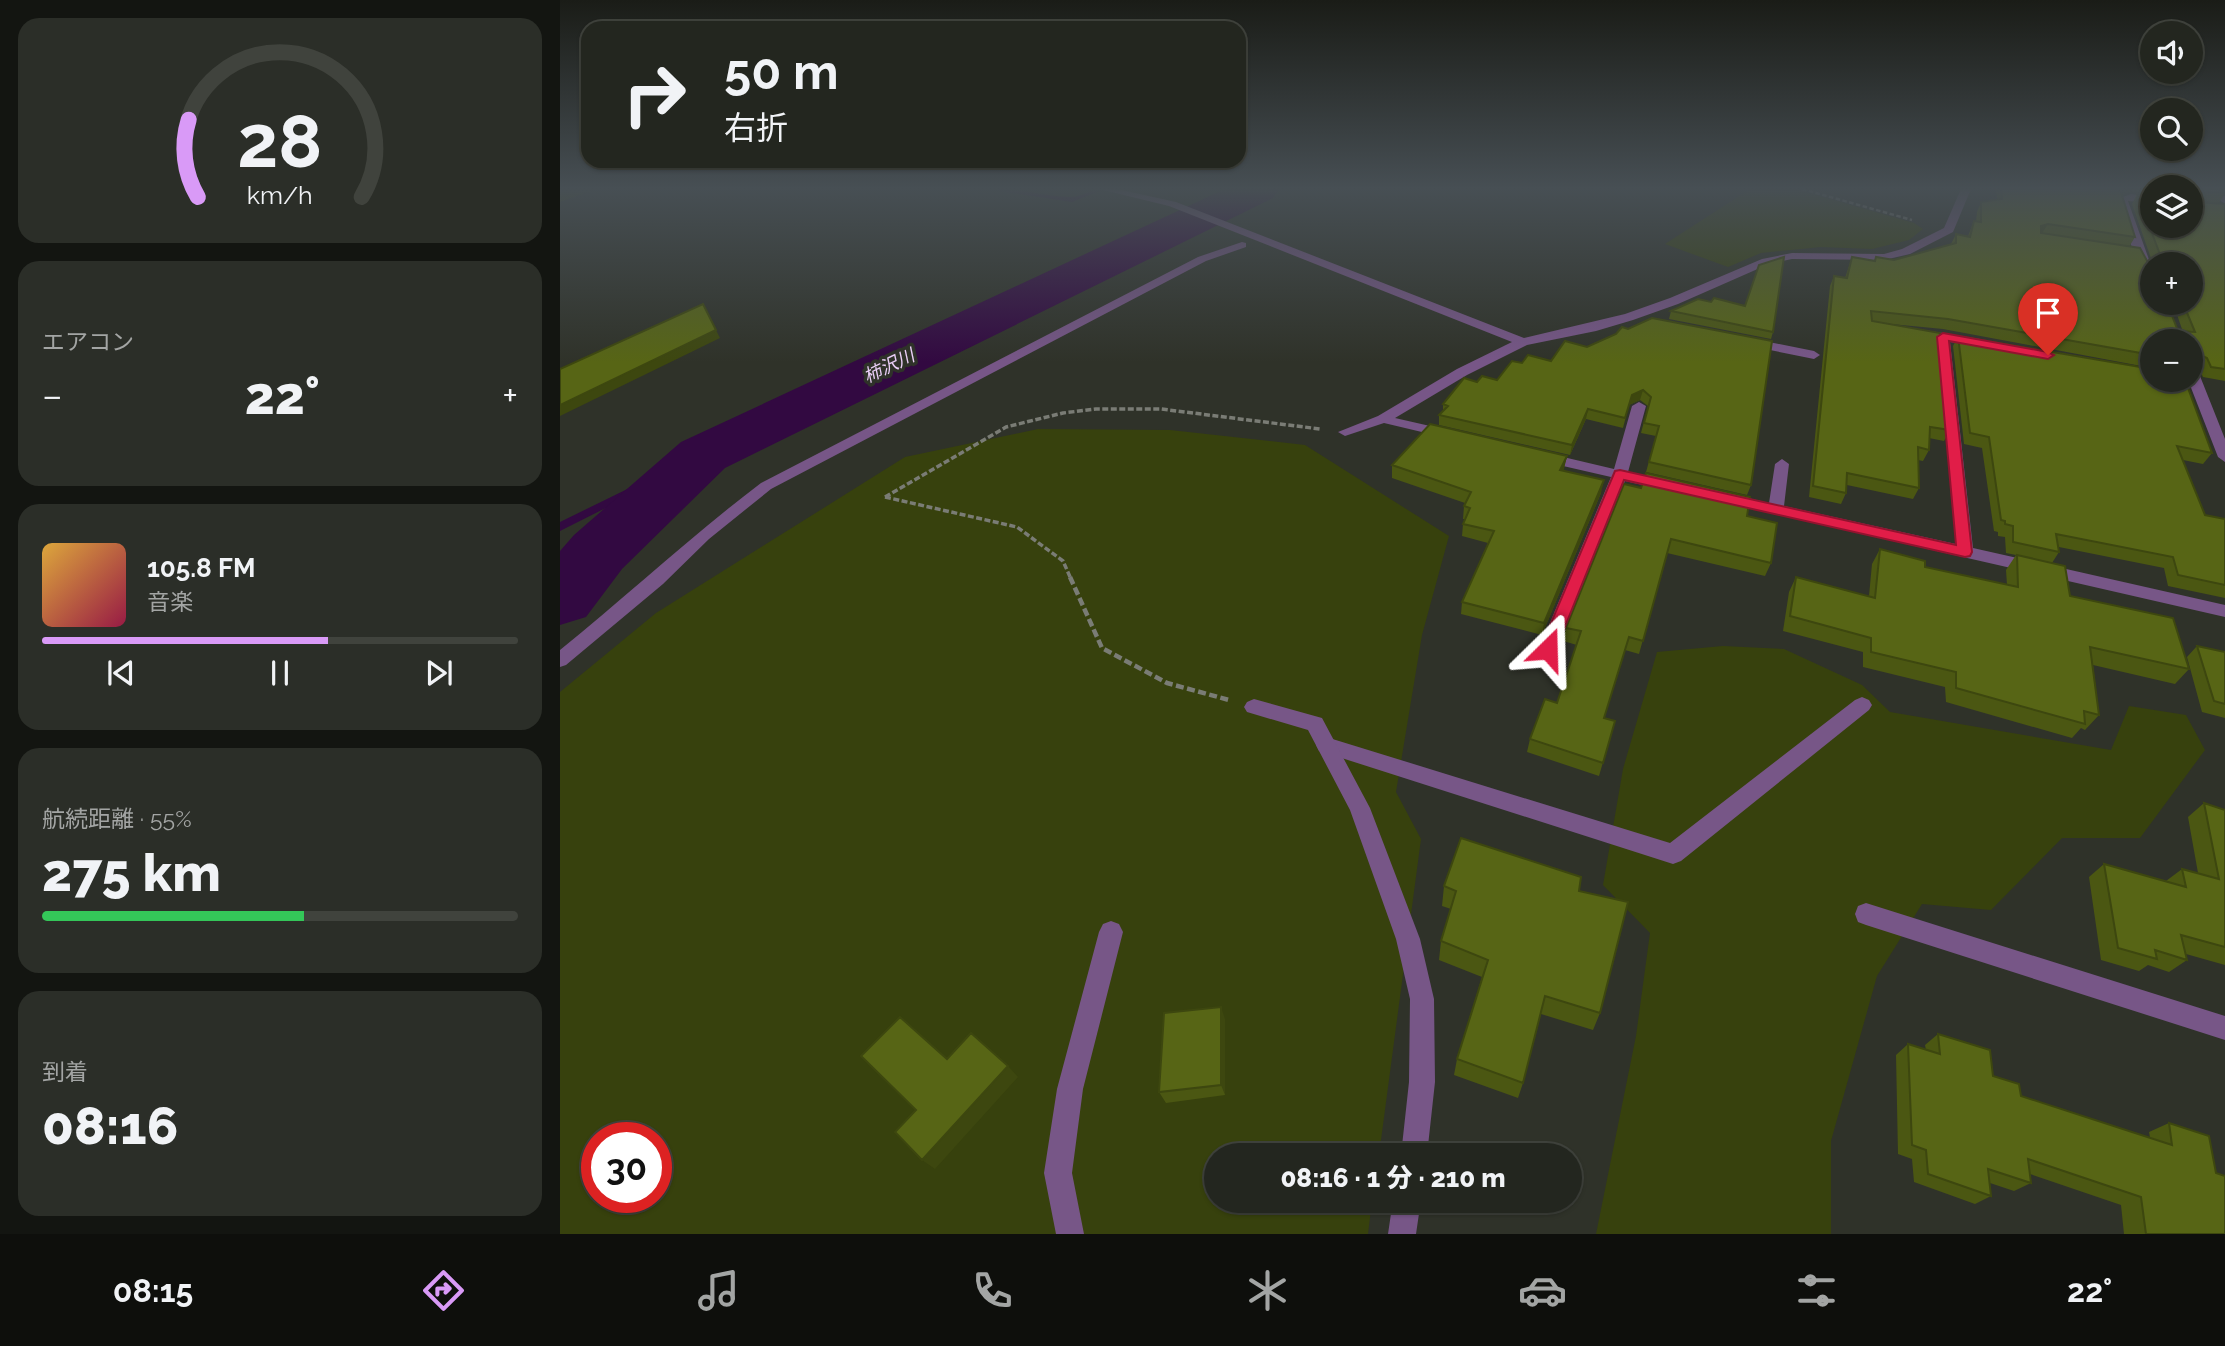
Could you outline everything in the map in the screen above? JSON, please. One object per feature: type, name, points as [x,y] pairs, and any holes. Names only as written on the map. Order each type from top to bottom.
[{"type":"street","points":[[560,660],[657,580],[703,535],[766,486],[1202,259],[1237,247]]},
{"type":"street","points":[[1277,247],[1522,342]]},
{"type":"street","points":[[1345,432],[1383,419],[1462,372],[1522,342],[1596,327],[1629,317],[1674,301],[1766,261],[1792,256],[1884,257],[1917,247]]},
{"type":"street","points":[[2129,252],[2140,254]]},
{"type":"street","points":[[1629,317],[1655,323]]},
{"type":"street","points":[[1908,331],[1995,346]]},
{"type":"street","points":[[1943,337],[1965,552]]},
{"type":"street","points":[[1734,339],[1814,355]]},
{"type":"street","points":[[2196,392],[2225,457]]},
{"type":"street","points":[[1548,649],[1620,474],[1639,406]]},
{"type":"street","points":[[1383,419],[1458,437]]},
{"type":"street","points":[[1521,452],[1685,489]]},
{"type":"street","points":[[1776,510],[1782,464]]},
{"type":"street","points":[[1711,495],[2225,611]]},
{"type":"street","points":[[1326,745],[1673,854],[1862,705]]},
{"type":"street","points":[[1254,708],[1315,724],[1360,808],[1408,939],[1422,999],[1422,1082],[1415,1143]]},
{"type":"street","points":[[1866,914],[2225,1028]]},
{"type":"street","points":[[1070,1234],[1058,1173],[1070,1089],[1111,932]]},
{"type":"street","points":[[1402,1234],[1405,1213]]},
{"type":"path","points":[[1254,708],[1167,683],[1102,648],[1063,561],[1017,527],[885,497],[1006,427],[1063,412],[1161,409],[1345,432]]},
{"type":"green space","points":[[1672,247],[1882,247],[1872,249],[1821,247],[1761,253],[1728,267]]},
{"type":"green space","points":[[1038,429],[1170,430],[1305,445],[1449,536],[1422,635],[1396,792],[1421,839],[1381,1143],[1204,1143],[1204,1213],[1371,1213],[1368,1234],[560,1234],[560,692],[656,613],[905,457]]},
{"type":"green space","points":[[1723,646],[1784,649],[1862,685],[1890,712],[2111,750],[2129,706],[2186,715],[2205,750],[2140,838],[2062,838],[1991,910],[1922,904],[1877,976],[1831,1141],[1831,1234],[1596,1234],[1636,1036],[1650,933],[1603,885],[1623,769],[1657,652]]},
{"type":"building","points":[[1943,247],[2140,248],[2142,252],[2140,252],[2140,315],[2172,315],[2177,329],[2140,329],[2140,353],[1948,319],[1871,311],[1872,321],[1940,333],[1950,430],[1930,427],[1929,450],[1918,447],[1919,488],[1847,473],[1846,493],[1813,486],[1834,276],[1847,278],[1852,257],[1875,261],[1876,257],[1894,260]]},
{"type":"building","points":[[2157,247],[2225,247],[2225,369],[2211,367],[2207,358],[2203,356],[2203,329],[2194,329],[2188,315],[2203,315],[2203,252],[2159,252]]},
{"type":"building","points":[[1784,257],[1773,332],[1671,311],[1698,299],[1711,302],[1714,298],[1745,306],[1759,265]]},
{"type":"building","points":[[703,304],[716,330],[560,405],[560,369]]},
{"type":"building","points":[[1652,318],[1772,341],[1751,485],[1649,462],[1659,426],[1644,423],[1651,397],[1643,390],[1632,395],[1625,418],[1588,409],[1572,445],[1439,415],[1448,406],[1443,404],[1464,378],[1477,382],[1482,376],[1497,380],[1512,361],[1522,363],[1528,355],[1551,361],[1565,341],[1587,347],[1616,334],[1622,327],[1628,329]]},
{"type":"building","points":[[1958,336],[2140,367],[2140,392],[2189,392],[2212,453],[2177,446],[2205,515],[2225,519],[2225,585],[2178,575],[2173,557],[2056,534],[2059,552],[2013,542],[2013,526],[2001,520],[1989,437],[1970,433]]},
{"type":"building","points":[[1430,424],[1567,456],[1560,470],[1604,480],[1544,623],[1462,602],[1494,531],[1463,524],[1470,508],[1464,506],[1471,492],[1392,465]]},
{"type":"building","points":[[1646,473],[1750,497],[1747,516],[1777,523],[1771,563],[1671,539],[1643,641],[1629,637],[1604,718],[1615,721],[1603,763],[1530,739],[1545,699],[1557,703],[1581,631],[1566,628],[1624,484],[1641,488]]},
{"type":"building","points":[[1880,549],[1925,561],[1925,567],[2018,587],[2017,555],[2065,566],[2070,596],[2173,618],[2189,669],[2090,647],[2099,715],[2084,711],[2085,724],[1956,688],[1956,672],[1871,652],[1871,638],[1790,616],[1796,577],[1875,598]]},
{"type":"building","points":[[2197,646],[2225,652],[2225,704],[2214,701]]},
{"type":"building","points":[[2204,803],[2225,810],[2225,947],[2181,935],[2187,960],[2155,950],[2157,959],[2118,948],[2104,864],[2186,887],[2182,869],[2219,879]]},
{"type":"building","points":[[1461,838],[1581,877],[1579,891],[1628,902],[1600,1013],[1545,996],[1523,1083],[1457,1059],[1488,960],[1441,941],[1456,891],[1444,886]]},
{"type":"building","points":[[1221,1007],[1221,1085],[1159,1092],[1164,1013]]},
{"type":"building","points":[[900,1017],[947,1059],[971,1033],[1008,1066],[922,1160],[895,1132],[916,1110],[861,1056]]},
{"type":"building","points":[[1938,1034],[1990,1050],[1993,1076],[2019,1084],[2021,1096],[2172,1145],[2169,1123],[2209,1136],[2216,1173],[2225,1176],[2225,1234],[2146,1234],[2141,1197],[2028,1159],[2031,1183],[1988,1169],[1991,1196],[1928,1174],[1926,1150],[1912,1145],[1908,1044],[1940,1054]]},
{"type":"waterway","name":"柿沢川","points":[[560,599],[598,552],[703,455],[1138,247]]},
{"type":"waterway","points":[[560,527],[703,455]]},
{"type":"route","points":[[1548,649],[1620,474],[1965,552],[1943,337],[2048,355]]}]
